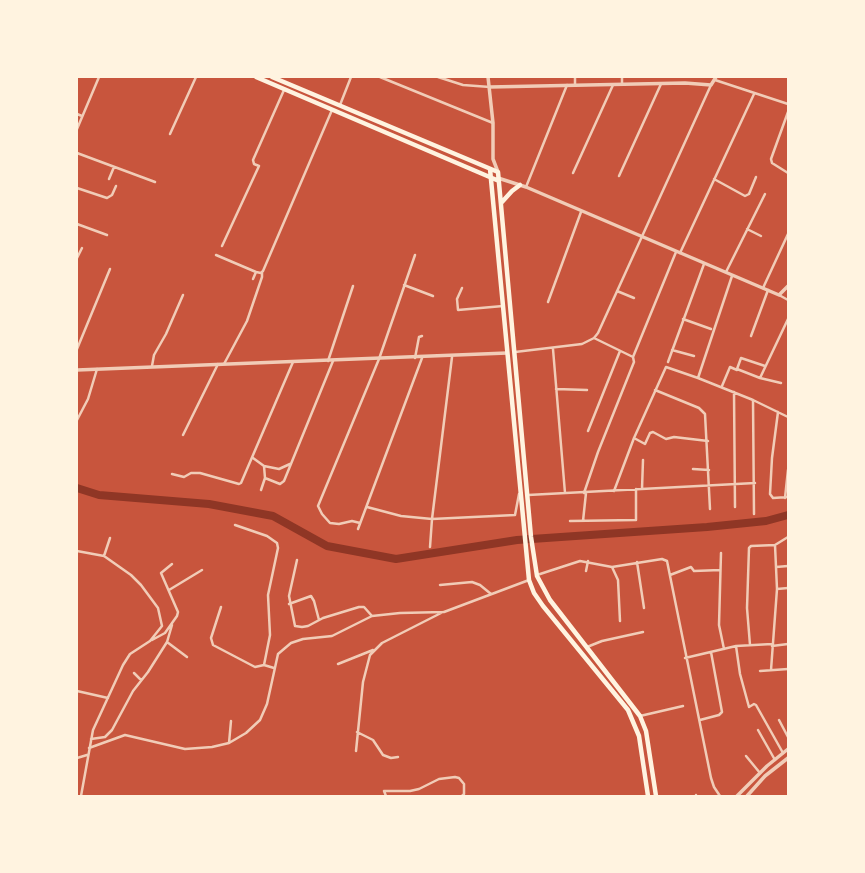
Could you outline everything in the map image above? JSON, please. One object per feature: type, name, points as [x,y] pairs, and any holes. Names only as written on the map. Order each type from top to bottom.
[{"type":"main road","points":[[256,77],[492,178],[498,177]]},
{"type":"main road","points":[[272,77],[490,169],[498,177],[502,202],[530,528],[537,576],[550,600],[640,716],[648,742],[656,796]]},
{"type":"main road","points":[[490,169],[529,580],[534,593],[543,606],[628,710],[639,736],[648,796]]},
{"type":"main road","points":[[502,202],[520,185]]},
{"type":"main road","points":[[504,306],[511,306]]},
{"type":"main road","points":[[543,606],[550,600]]},
{"type":"street","points":[[77,129],[99,77]]},
{"type":"street","points":[[170,134],[196,77]]},
{"type":"street","points":[[340,105],[351,77]]},
{"type":"street","points":[[380,77],[493,123]]},
{"type":"street","points":[[438,77],[463,85],[490,87],[661,84],[711,85]]},
{"type":"street","points":[[488,77],[493,123],[493,159],[498,177],[520,185],[640,238],[768,290],[788,300]]},
{"type":"street","points":[[575,77],[575,85]]},
{"type":"street","points":[[622,77],[622,85]]},
{"type":"street","points":[[515,352],[553,349],[582,344],[594,338],[600,329],[640,238],[715,78],[754,94],[788,104]]},
{"type":"street","points":[[620,176],[661,84]]},
{"type":"street","points":[[526,188],[567,85]]},
{"type":"street","points":[[573,173],[613,85]]},
{"type":"street","points":[[222,246],[259,166],[254,164],[253,160],[284,90]]},
{"type":"street","points":[[583,521],[584,493],[598,452],[634,362],[633,357],[678,253],[754,94]]},
{"type":"street","points":[[224,364],[247,321],[262,277],[262,272],[332,109]]},
{"type":"street","points":[[788,112],[771,158],[771,162],[788,173]]},
{"type":"street","points":[[77,114],[82,116]]},
{"type":"street","points":[[77,153],[155,182]]},
{"type":"street","points":[[490,169],[493,159]]},
{"type":"street","points":[[109,179],[114,167]]},
{"type":"street","points":[[714,179],[745,196],[749,194],[756,177]]},
{"type":"street","points":[[77,188],[107,198],[112,195],[116,186]]},
{"type":"street","points":[[726,273],[765,194]]},
{"type":"street","points":[[548,302],[581,212]]},
{"type":"street","points":[[77,224],[107,236]]},
{"type":"street","points":[[748,229],[761,236]]},
{"type":"street","points":[[763,288],[788,234]]},
{"type":"street","points":[[77,258],[82,248]]},
{"type":"street","points":[[216,255],[256,272],[262,272]]},
{"type":"street","points":[[360,523],[352,521],[339,524],[330,523],[322,514],[318,506],[379,359],[415,255]]},
{"type":"street","points":[[668,362],[704,264]]},
{"type":"street","points":[[77,349],[110,269]]},
{"type":"street","points":[[253,279],[256,272]]},
{"type":"street","points":[[698,378],[732,276]]},
{"type":"street","points":[[404,285],[432,296]]},
{"type":"street","points":[[328,361],[352,286]]},
{"type":"street","points":[[779,295],[788,286]]},
{"type":"street","points":[[462,288],[457,299],[458,310],[504,306]]},
{"type":"street","points":[[751,336],[768,290]]},
{"type":"street","points":[[617,291],[634,298]]},
{"type":"street","points":[[152,366],[154,355],[166,334],[183,295]]},
{"type":"street","points":[[683,319],[711,329]]},
{"type":"street","points":[[760,378],[788,319]]},
{"type":"street","points":[[415,358],[419,337],[422,336]]},
{"type":"street","points":[[594,338],[633,357]]},
{"type":"street","points":[[553,349],[565,493]]},
{"type":"street","points":[[672,350],[694,356]]},
{"type":"street","points":[[588,431],[620,351]]},
{"type":"street","points":[[77,370],[152,366],[452,357],[507,353]]},
{"type":"street","points":[[430,547],[432,519],[452,357]]},
{"type":"street","points":[[358,529],[422,358]]},
{"type":"street","points":[[737,370],[741,358],[765,366]]},
{"type":"street","points":[[266,478],[277,484],[282,483],[333,361]]},
{"type":"street","points":[[172,474],[184,476],[191,473],[200,473],[239,484],[242,481],[253,458],[293,362]]},
{"type":"street","points":[[183,435],[219,364]]},
{"type":"street","points":[[614,491],[634,438],[666,367],[722,386],[788,417]]},
{"type":"street","points":[[722,386],[730,367],[760,378],[781,383]]},
{"type":"street","points":[[77,420],[88,399],[97,370]]},
{"type":"street","points":[[556,389],[587,390]]},
{"type":"street","points":[[655,390],[703,410],[706,416],[710,509]]},
{"type":"street","points":[[734,392],[735,507]]},
{"type":"street","points":[[753,400],[755,483],[754,514]]},
{"type":"street","points":[[778,412],[772,458],[770,494],[773,498],[786,497],[788,470]]},
{"type":"street","points":[[634,438],[645,444],[650,433],[653,432],[666,439],[674,437],[708,441]]},
{"type":"street","points":[[253,458],[264,466],[279,469],[291,464]]},
{"type":"street","points":[[642,489],[643,460]]},
{"type":"street","points":[[261,490],[266,478],[264,466]]},
{"type":"street","points":[[693,470],[709,470]]},
{"type":"street","points":[[527,495],[755,483]]},
{"type":"street","points":[[570,521],[636,520],[636,489]]},
{"type":"street","points":[[366,507],[401,516],[432,519],[515,515],[520,493]]},
{"type":"street","points":[[235,525],[267,536],[277,543],[278,548],[268,595],[270,635],[264,665]]},
{"type":"street","points":[[750,645],[747,608],[749,548],[751,546],[775,545],[788,537]]},
{"type":"street","points":[[104,556],[110,538]]},
{"type":"street","points":[[771,670],[777,589],[775,545]]},
{"type":"street","points":[[77,551],[104,556],[141,585],[158,608],[162,626],[150,641],[126,659],[96,722],[89,748],[81,796]]},
{"type":"street","points":[[721,553],[720,625],[724,649]]},
{"type":"street","points":[[537,576],[570,563],[588,561],[612,566],[666,559],[685,658],[700,720],[711,778],[714,787],[720,796]]},
{"type":"street","points":[[297,560],[291,584],[289,604],[295,626],[302,627],[358,606],[364,607],[372,616]]},
{"type":"street","points":[[586,571],[588,561]]},
{"type":"street","points":[[637,562],[644,608]]},
{"type":"street","points":[[91,739],[105,737],[112,730],[133,691],[167,642],[172,624],[178,612],[161,573],[172,564]]},
{"type":"street","points":[[612,566],[618,580],[620,621]]},
{"type":"street","points":[[776,567],[788,566]]},
{"type":"street","points":[[670,575],[691,567],[694,570],[720,570]]},
{"type":"street","points":[[169,590],[202,570]]},
{"type":"street","points":[[338,664],[374,650],[404,630],[444,612],[529,580]]},
{"type":"street","points":[[440,585],[472,582],[480,584],[491,594]]},
{"type":"street","points":[[777,589],[788,588]]},
{"type":"street","points":[[289,604],[311,596],[314,601],[319,620]]},
{"type":"street","points":[[221,607],[210,638],[214,645],[255,667],[264,665],[274,668]]},
{"type":"street","points":[[89,748],[125,735],[184,749],[212,747],[229,743],[246,733],[260,720],[267,704],[278,654],[284,647],[303,639],[332,636],[372,616],[400,613],[444,612]]},
{"type":"street","points":[[150,641],[158,638],[172,624]]},
{"type":"street","points":[[586,647],[602,641],[643,632]]},
{"type":"street","points":[[167,642],[187,657]]},
{"type":"street","points":[[685,658],[736,646],[788,644]]},
{"type":"street","points":[[736,646],[740,674],[749,707],[754,704],[756,705],[783,753]]},
{"type":"street","points":[[356,751],[363,682],[367,663],[374,650]]},
{"type":"street","points":[[700,720],[719,715],[722,712],[710,652]]},
{"type":"street","points":[[760,671],[788,669]]},
{"type":"street","points":[[134,673],[142,680]]},
{"type":"street","points":[[77,691],[108,698]]},
{"type":"street","points":[[640,716],[683,706]]},
{"type":"street","points":[[779,720],[788,738]]},
{"type":"street","points":[[229,743],[231,721]]},
{"type":"street","points":[[758,730],[774,760]]},
{"type":"street","points":[[357,732],[373,740],[384,755],[391,758],[398,757]]},
{"type":"street","points":[[737,796],[774,760],[788,749]]},
{"type":"street","points":[[77,758],[88,755]]},
{"type":"street","points":[[746,756],[760,773]]},
{"type":"street","points":[[747,796],[766,776],[788,758]]},
{"type":"street","points":[[386,796],[384,791],[410,791],[419,789],[439,779],[455,777],[459,778],[464,784],[463,796]]},
{"type":"waterway","points":[[77,488],[99,495],[209,504],[273,516],[327,546],[396,559],[517,540],[707,527],[766,521],[788,515]]}]
